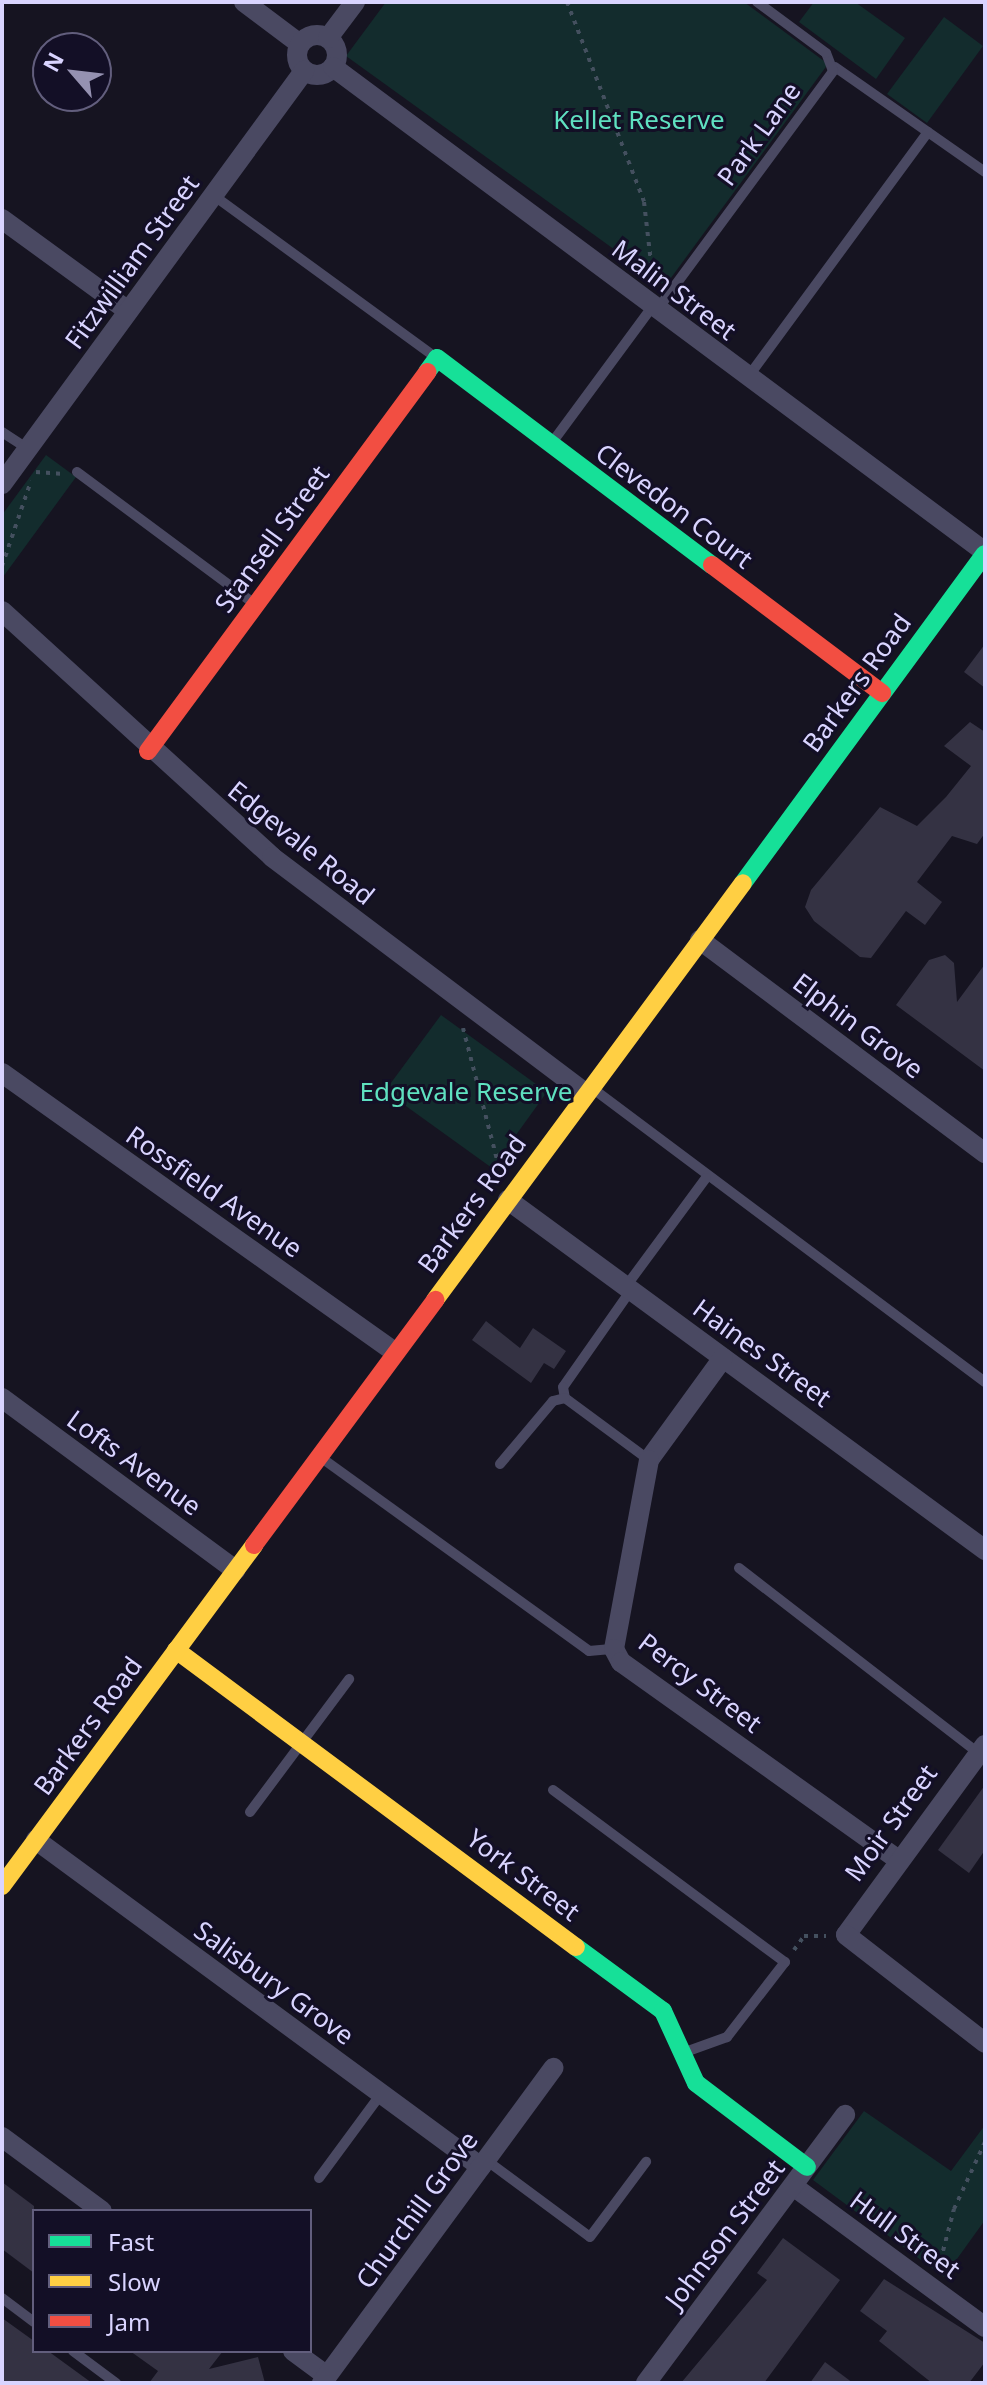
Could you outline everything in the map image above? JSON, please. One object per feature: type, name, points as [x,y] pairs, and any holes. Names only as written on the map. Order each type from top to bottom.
[{"type":"street","points":[[244,2],[300,44],[304,71],[321,75],[333,67],[336,49],[328,38]]},
{"type":"street","points":[[300,44],[328,38],[355,2]]},
{"type":"street","name":"Malin Street","points":[[333,67],[985,553]]},
{"type":"street","name":"Fitzwilliam Street","points":[[2,484],[304,71]]},
{"type":"street","points":[[2,219],[128,311]]},
{"type":"street","name":"Clevedon Court","points":[[437,358],[882,693]]},
{"type":"street","name":"Stansell Street","points":[[148,751],[437,358]]},
{"type":"street","name":"Barkers Road","points":[[2,1886],[985,553]]},
{"type":"street","name":"Edgevale Road","points":[[2,611],[148,751],[456,998],[588,1091]]},
{"type":"street","name":"Elphin Grove","points":[[700,940],[985,1153]]},
{"type":"street","name":"Rossfield Avenue","points":[[2,1073],[395,1352]]},
{"type":"street","name":"Haines Street","points":[[508,1200],[985,1550]]},
{"type":"street","name":"Percy Street","points":[[723,1358],[649,1460],[614,1649],[621,1662],[897,1859]]},
{"type":"street","name":"Lofts Avenue","points":[[2,1398],[235,1570]]},
{"type":"street","name":"York Street","points":[[176,1650],[663,2011],[685,2052],[696,2083],[807,2167]]},
{"type":"street","name":"Moir Street","points":[[846,1935],[897,1859],[981,1747]]},
{"type":"street","name":"Salisbury Grove","points":[[36,1840],[381,2094],[483,2164]]},
{"type":"street","points":[[846,1935],[985,2043]]},
{"type":"street","name":"Churchill Grove","points":[[325,2380],[553,2068]]},
{"type":"street","name":"Johnson Street","points":[[646,2383],[845,2115]]},
{"type":"street","points":[[4,2143],[99,2209]]},
{"type":"street","name":"Hull Street","points":[[793,2186],[985,2327]]},
{"type":"street","points":[[295,2353],[325,2380]]},
{"type":"lane","name":"Park Lane","points":[[550,445],[835,67],[757,2]]},
{"type":"lane","points":[[835,67],[985,172]]},
{"type":"lane","points":[[748,377],[928,132]]},
{"type":"lane","points":[[213,195],[437,358]]},
{"type":"lane","points":[[2,432],[28,449]]},
{"type":"lane","points":[[77,472],[256,604]]},
{"type":"lane","points":[[588,1091],[985,1382]]},
{"type":"lane","points":[[649,1460],[565,1398],[563,1387],[706,1178]]},
{"type":"lane","points":[[500,1464],[553,1401],[565,1398]]},
{"type":"lane","points":[[319,1456],[589,1651],[614,1649]]},
{"type":"lane","points":[[739,1568],[981,1747]]},
{"type":"lane","points":[[250,1812],[349,1679]]},
{"type":"lane","points":[[553,1790],[785,1962],[727,2037],[685,2052]]},
{"type":"lane","points":[[319,2178],[381,2094]]},
{"type":"lane","points":[[483,2164],[590,2237],[646,2162]]},
{"type":"lane","points":[[2,2298],[32,2320]]},
{"type":"lane","points":[[76,2353],[116,2383]]},
{"type":"path","points":[[567,2],[644,202],[654,308]]},
{"type":"path","points":[[2,566],[34,472],[77,472]]},
{"type":"path","points":[[456,998],[508,1200]]},
{"type":"path","points":[[785,1962],[804,1936],[846,1935]]},
{"type":"path","points":[[933,2288],[954,2209],[985,2142]]},
{"type":"green space","name":"Kellet Reserve","points":[[386,2],[744,2],[828,64],[665,286],[346,56]]},
{"type":"green space","points":[[814,2],[855,2],[905,38],[876,79],[799,22]]},
{"type":"green space","points":[[944,17],[983,46],[927,123],[887,94]]},
{"type":"green space","points":[[46,455],[76,477],[3,577],[2,515]]},
{"type":"green space","name":"Edgevale Reserve","points":[[441,1015],[547,1092],[492,1168],[385,1091]]},
{"type":"green space","points":[[864,2111],[951,2171],[985,2125],[985,2220],[944,2277],[813,2180]]},
{"type":"building","points":[[985,644],[985,688],[964,672]]},
{"type":"building","points":[[970,722],[985,732],[985,833],[977,844],[952,836],[917,882],[942,902],[925,925],[906,911],[871,958],[860,957],[814,921],[805,907],[811,890],[880,807],[917,826],[946,797],[971,766],[944,746]]},
{"type":"building","points":[[945,955],[954,963],[957,1002],[985,964],[985,1071],[896,1005],[929,960]]},
{"type":"building","points":[[486,1321],[520,1348],[533,1328],[566,1351],[554,1369],[544,1363],[531,1383],[472,1340]]},
{"type":"building","points":[[985,1785],[985,1850],[969,1873],[938,1850]]},
{"type":"building","points":[[2,2182],[34,2206],[32,2272],[2,2249]]},
{"type":"building","points":[[783,2238],[840,2280],[764,2383],[681,2383],[767,2280],[757,2273]]},
{"type":"building","points":[[884,2279],[985,2343],[985,2362],[969,2383],[932,2383],[879,2341],[887,2331],[860,2311]]},
{"type":"building","points":[[2,2318],[32,2340],[32,2353],[51,2353],[92,2383],[2,2383]]},
{"type":"building","points":[[133,2353],[221,2353],[209,2369],[258,2357],[265,2383],[149,2383],[158,2371]]},
{"type":"building","points":[[825,2362],[853,2383],[810,2383]]},
{"type":"traffic: fast","points":[[427,372],[437,358],[712,565]]},
{"type":"traffic: fast","points":[[743,883],[985,554]]},
{"type":"traffic: fast","points":[[576,1947],[663,2011],[696,2083],[807,2167]]},
{"type":"traffic: slow","points":[[435,1300],[743,883]]},
{"type":"traffic: slow","points":[[2,1886],[254,1545]]},
{"type":"traffic: slow","points":[[176,1650],[576,1947]]},
{"type":"traffic: jam","points":[[148,751],[427,372]]},
{"type":"traffic: jam","points":[[712,565],[882,693]]},
{"type":"traffic: jam","points":[[254,1545],[435,1300]]}]
